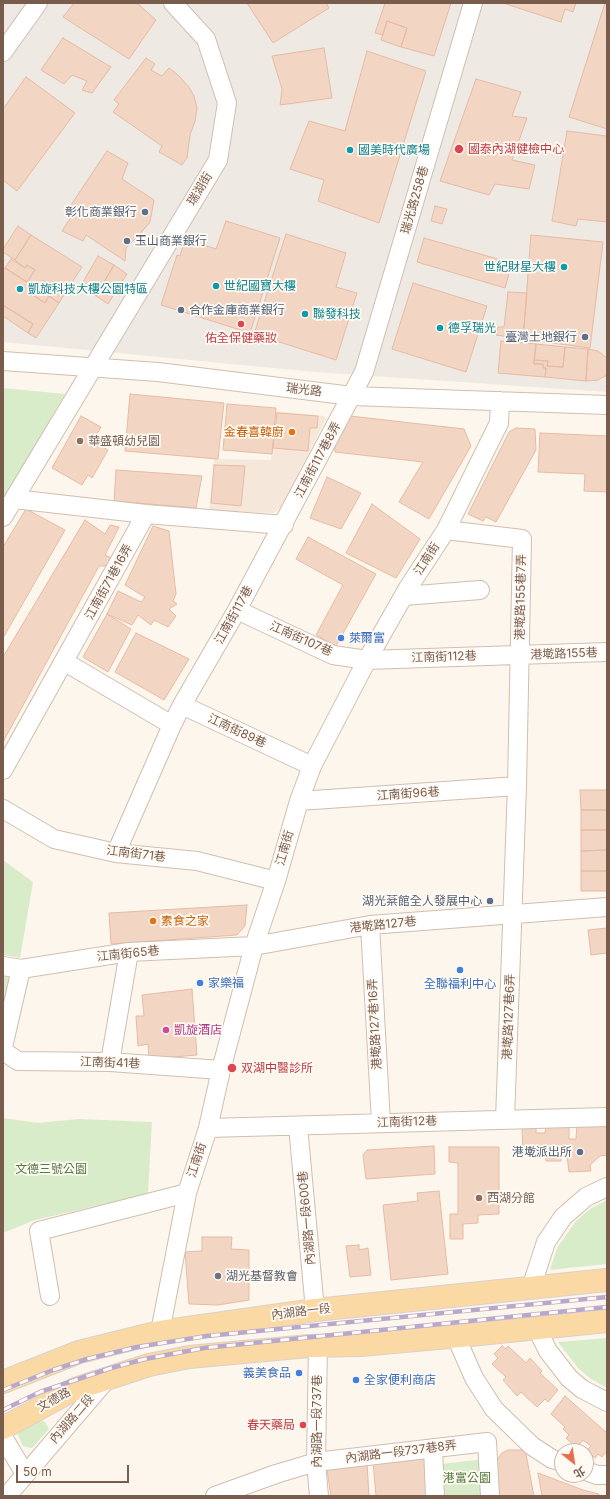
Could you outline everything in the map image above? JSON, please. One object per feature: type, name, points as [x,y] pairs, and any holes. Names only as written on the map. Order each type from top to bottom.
[{"type":"main road","name":"內湖路一段","points":[[3,1382],[79,1352],[160,1332],[314,1310],[607,1280]]},
{"type":"main road","points":[[107,1379],[149,1365],[189,1357],[460,1336],[607,1321]]},
{"type":"main road","name":"文德路","points":[[3,1428],[75,1388],[107,1379]]},
{"type":"street","points":[[3,52],[38,3]]},
{"type":"street","name":"瑞湖街","points":[[93,367],[218,160],[227,102],[206,39],[172,3]]},
{"type":"street","name":"瑞光路258巷","points":[[352,396],[364,372],[473,3]]},
{"type":"street","name":"瑞光路","points":[[3,361],[158,372],[352,396],[607,405]]},
{"type":"street","points":[[3,517],[93,367]]},
{"type":"street","name":"江南街117巷8弄","points":[[284,525],[352,396]]},
{"type":"street","name":"江南街","points":[[160,1332],[187,1193],[208,1128],[221,1070],[254,946],[276,881],[299,801],[312,766],[367,660],[404,596],[446,530],[499,423],[500,401]]},
{"type":"street","points":[[14,499],[146,514],[284,525]]},
{"type":"street","name":"江南街71巷16弄","points":[[3,770],[65,662],[146,514]]},
{"type":"street","name":"江南街117巷","points":[[182,705],[284,525]]},
{"type":"street","name":"港墘路155巷7弄","points":[[446,530],[522,539],[520,655]]},
{"type":"street","points":[[404,596],[480,590]]},
{"type":"street","name":"江南街107巷","points":[[237,610],[332,655],[367,660]]},
{"type":"street","name":"港墘路155巷","points":[[520,655],[607,652]]},
{"type":"street","points":[[513,914],[520,655]]},
{"type":"street","name":"江南街112巷","points":[[367,660],[520,655]]},
{"type":"street","points":[[65,662],[172,725]]},
{"type":"street","points":[[116,853],[182,705]]},
{"type":"street","name":"江南街89巷","points":[[182,705],[312,766]]},
{"type":"street","name":"江南街96巷","points":[[299,801],[517,786]]},
{"type":"street","name":"江南街71巷","points":[[3,808],[54,839],[116,853],[197,861],[276,881]]},
{"type":"street","name":"港墘路127巷","points":[[254,946],[370,925],[607,906]]},
{"type":"street","name":"港墘路127巷6弄","points":[[505,1120],[513,914]]},
{"type":"street","name":"港墘路127巷16弄","points":[[370,925],[380,1123]]},
{"type":"street","name":"江南街65巷","points":[[3,966],[21,969],[129,952],[254,946]]},
{"type":"street","points":[[110,1062],[129,952]]},
{"type":"street","points":[[3,1047],[21,969]]},
{"type":"street","name":"江南街41巷","points":[[3,1051],[18,1061],[110,1062],[221,1070]]},
{"type":"street","name":"江南街12巷","points":[[208,1128],[607,1117]]},
{"type":"street","name":"內湖路一段600巷","points":[[298,1126],[314,1310]]},
{"type":"street","points":[[531,1288],[546,1242],[563,1217],[586,1197],[607,1187]]},
{"type":"street","points":[[50,1296],[39,1231],[187,1193]]},
{"type":"street","points":[[537,1329],[548,1351],[569,1378],[582,1389],[607,1402]]},
{"type":"street","points":[[460,1336],[460,1346],[474,1378],[494,1409],[532,1446],[554,1460]]},
{"type":"street","name":"內湖路一段737巷","points":[[318,1346],[316,1462],[319,1496]]},
{"type":"street","name":"內湖路二段","points":[[15,1493],[25,1474],[107,1379]]},
{"type":"street","points":[[490,1496],[487,1442],[508,1423]]},
{"type":"street","points":[[3,1437],[25,1474]]},
{"type":"street","name":"內湖路一段737巷8弄","points":[[215,1496],[276,1474],[316,1462],[487,1442]]},
{"type":"street","points":[[433,1448],[435,1496]]},
{"type":"street","points":[[594,1474],[607,1475]]},
{"type":"shaded area","points":[[3,3],[607,3],[607,392],[315,372],[3,342]]},
{"type":"shaded area","points":[[276,411],[324,416],[326,419],[281,508],[273,513],[209,511],[214,459],[271,460]]},
{"type":"green space","points":[[3,388],[65,394],[3,500]]},
{"type":"green space","points":[[3,860],[33,882],[20,958],[3,955]]},
{"type":"green space","points":[[3,973],[14,976],[3,1025]]},
{"type":"green space","name":"文德三號公園","points":[[3,1118],[37,1123],[79,1119],[152,1122],[148,1194],[35,1220],[3,1233]]},
{"type":"green space","points":[[607,1200],[607,1264],[550,1270],[557,1248],[576,1221],[590,1209]]},
{"type":"green space","points":[[607,1338],[607,1388],[591,1379],[578,1368],[558,1342]]},
{"type":"green space","points":[[39,1418],[45,1422],[49,1429],[32,1448],[23,1446],[18,1435],[19,1429]]},
{"type":"green space","name":"港富公園","points":[[484,1459],[486,1496],[443,1496],[442,1464]]},
{"type":"building","points":[[74,3],[137,3],[156,20],[129,59],[63,17]]},
{"type":"building","points":[[247,3],[326,3],[329,8],[273,43]]},
{"type":"building","points":[[385,3],[451,3],[434,56],[401,47],[407,28],[387,21],[383,35],[375,33]]},
{"type":"building","points":[[503,3],[576,3],[573,12],[565,9],[561,22]]},
{"type":"building","points":[[605,3],[607,3],[607,129],[569,117]]},
{"type":"building","points":[[387,21],[407,28],[401,47],[381,40]]},
{"type":"building","points":[[63,38],[111,67],[92,93],[82,90],[87,81],[72,75],[64,84],[41,70]]},
{"type":"building","points":[[324,48],[332,98],[280,105],[282,89],[272,56]]},
{"type":"building","name":"國美時代廣場","points":[[367,51],[426,71],[379,223],[318,201],[324,180],[290,169],[309,121],[345,131]]},
{"type":"building","points":[[146,58],[155,64],[151,70],[162,76],[169,68],[178,75],[189,87],[194,96],[197,108],[195,121],[190,135],[187,158],[182,165],[159,152],[162,146],[113,112],[119,104],[114,100]]},
{"type":"building","points":[[26,77],[75,113],[17,191],[3,180],[3,109]]},
{"type":"building","points":[[476,79],[521,92],[512,116],[527,118],[512,160],[535,165],[529,189],[495,184],[489,195],[440,181]]},
{"type":"building","points":[[567,131],[607,136],[607,222],[578,219],[576,226],[552,221]]},
{"type":"building","points":[[107,151],[128,163],[122,179],[154,200],[150,222],[126,248],[125,261],[86,235],[83,241],[62,231],[71,217],[67,211]]},
{"type":"building","points":[[435,206],[447,209],[442,224],[431,221]]},
{"type":"building","name":"世紀國寶大樓","points":[[226,221],[280,238],[250,333],[161,305],[177,255],[180,256],[185,239],[216,249]]},
{"type":"building","points":[[18,226],[31,235],[15,260],[3,252],[3,249]]},
{"type":"building","name":"聯發科技","points":[[286,234],[346,253],[336,287],[357,293],[336,360],[254,334]]},
{"type":"building","name":"凱旋科技大樓公園特區","points":[[31,235],[82,267],[64,295],[43,281],[33,295],[45,303],[49,296],[59,303],[36,338],[28,333],[33,324],[3,305],[3,271],[5,268],[27,282],[35,270],[27,265],[25,268],[15,260]]},
{"type":"building","name":"世紀財星大樓","points":[[531,235],[603,242],[590,348],[523,339]]},
{"type":"building","points":[[424,238],[512,263],[505,288],[417,262]]},
{"type":"building","points":[[98,256],[114,265],[96,296],[80,287]]},
{"type":"building","points":[[11,259],[25,268],[27,265],[35,270],[27,282],[5,268]]},
{"type":"building","points":[[114,265],[127,274],[108,304],[96,296]]},
{"type":"building","points":[[43,281],[64,295],[59,303],[49,296],[45,303],[33,295]]},
{"type":"building","name":"德孚瑞光","points":[[413,283],[487,306],[466,372],[392,349]]},
{"type":"building","points":[[508,292],[527,293],[523,339],[496,335],[498,327],[504,327]]},
{"type":"building","points":[[3,305],[33,324],[28,333],[3,316]]},
{"type":"building","points":[[501,341],[536,344],[534,364],[543,364],[543,368],[546,368],[545,377],[498,373]]},
{"type":"building","points":[[536,344],[565,347],[563,367],[547,366],[548,361],[534,360]]},
{"type":"building","points":[[565,347],[588,349],[586,381],[545,377],[546,368],[543,368],[543,364],[534,364],[534,360],[548,361],[547,366],[563,367]]},
{"type":"building","points":[[588,349],[598,351],[607,358],[607,375],[598,380],[586,381]]},
{"type":"building","points":[[130,394],[224,403],[218,459],[125,451]]},
{"type":"building","points":[[227,404],[276,408],[272,454],[223,450]]},
{"type":"building","points":[[277,413],[318,416],[317,428],[310,428],[308,451],[273,448]]},
{"type":"building","points":[[81,416],[101,427],[93,441],[108,450],[92,478],[88,475],[82,485],[52,468]]},
{"type":"building","points":[[350,416],[464,429],[471,446],[429,519],[399,502],[423,462],[335,452],[334,439]]},
{"type":"building","points":[[516,428],[535,429],[536,450],[496,522],[486,517],[483,521],[468,514],[509,432]]},
{"type":"building","points":[[540,433],[607,436],[607,492],[584,491],[585,474],[538,472]]},
{"type":"building","points":[[214,465],[245,466],[241,506],[211,503]]},
{"type":"building","points":[[116,470],[202,476],[196,508],[114,501]]},
{"type":"building","points":[[327,477],[361,493],[341,529],[310,518]]},
{"type":"building","points":[[372,504],[420,539],[396,578],[346,553]]},
{"type":"building","points":[[26,509],[65,530],[3,638],[3,547]]},
{"type":"building","points":[[85,520],[105,534],[110,525],[119,527],[105,555],[112,558],[106,566],[99,566],[3,742],[3,657]]},
{"type":"building","points":[[153,526],[169,531],[176,594],[173,601],[177,604],[169,609],[176,616],[168,627],[154,620],[151,625],[138,615],[132,625],[107,614],[118,591],[141,602],[145,597],[125,585]]},
{"type":"building","points":[[308,537],[376,574],[336,646],[316,635],[343,585],[296,559]]},
{"type":"building","points":[[107,614],[131,629],[108,672],[83,657]]},
{"type":"building","points":[[136,633],[189,659],[164,700],[115,672]]},
{"type":"building","points":[[580,790],[607,790],[607,810],[581,810]]},
{"type":"building","points":[[581,810],[607,810],[607,830],[581,830]]},
{"type":"building","points":[[581,830],[607,830],[607,850],[581,851]]},
{"type":"building","points":[[607,850],[607,871],[581,871],[581,851]]},
{"type":"building","points":[[581,871],[607,871],[607,891],[581,891]]},
{"type":"building","points":[[247,905],[245,926],[237,935],[111,944],[109,913]]},
{"type":"building","points":[[607,928],[607,953],[591,955],[588,930]]},
{"type":"building","name":"凱旋酒店","points":[[192,989],[197,1055],[149,1059],[148,1044],[138,1046],[136,1016],[144,1016],[142,995]]},
{"type":"building","points":[[577,1124],[607,1124],[607,1155],[600,1156],[590,1165],[591,1171],[569,1172],[567,1156],[561,1156],[561,1161],[546,1161],[545,1154],[523,1155],[522,1128],[536,1128],[536,1133],[545,1133],[546,1127],[569,1126],[569,1139],[576,1139]]},
{"type":"building","points":[[434,1146],[435,1174],[366,1179],[363,1155],[367,1150]]},
{"type":"building","name":"西湖分館","points":[[449,1147],[499,1147],[499,1214],[478,1215],[478,1223],[463,1224],[463,1239],[450,1239],[450,1214],[458,1214],[458,1163],[449,1162]]},
{"type":"building","points":[[439,1191],[448,1274],[391,1280],[383,1205],[418,1201],[417,1193]]},
{"type":"building","name":"湖光基督教會","points":[[202,1237],[232,1237],[231,1249],[249,1250],[249,1300],[218,1305],[189,1304],[185,1252],[202,1251]]},
{"type":"building","points":[[359,1245],[359,1250],[368,1248],[371,1275],[350,1277],[346,1246]]},
{"type":"building","points":[[502,1346],[506,1349],[508,1346],[526,1363],[530,1358],[542,1371],[540,1373],[558,1390],[548,1402],[545,1399],[537,1407],[521,1392],[517,1396],[503,1380],[506,1377],[492,1364],[498,1358],[494,1354]]},
{"type":"building","points":[[565,1396],[607,1433],[607,1451],[602,1457],[598,1454],[595,1458],[594,1443],[587,1443],[583,1440],[581,1443],[572,1443],[566,1438],[569,1435],[563,1429],[565,1427],[551,1414]]},
{"type":"building","points":[[508,1450],[523,1450],[526,1454],[534,1496],[499,1496],[496,1461],[502,1453]]},
{"type":"building","points":[[425,1459],[427,1496],[376,1496],[373,1462]]},
{"type":"building","points":[[367,1463],[369,1496],[331,1496],[327,1470]]},
{"type":"building","points":[[538,1473],[554,1479],[554,1483],[564,1483],[599,1494],[598,1496],[542,1496]]},
{"type":"railway","points":[[3,1390],[53,1370],[87,1359],[137,1347],[207,1336],[607,1297]]},
{"type":"railway","points":[[3,1410],[40,1392],[111,1368],[145,1359],[204,1348],[607,1307]]},
{"type":"place","name":"國泰內湖健檢中心","points":[[459,149]]},
{"type":"place","name":"國美時代廣場","points":[[350,150]]},
{"type":"place","name":"彰化商業銀行","points":[[145,212]]},
{"type":"place","name":"玉山商業銀行","points":[[127,241]]},
{"type":"place","name":"世紀財星大樓","points":[[564,267]]},
{"type":"place","name":"世紀國寶大樓","points":[[216,286]]},
{"type":"place","name":"凱旋科技大樓公園特區","points":[[20,289]]},
{"type":"place","name":"合作金庫商業銀行","points":[[181,310]]},
{"type":"place","name":"聯發科技","points":[[305,314]]},
{"type":"place","name":"佑全保健藥妝","points":[[241,324]]},
{"type":"place","name":"德孚瑞光","points":[[440,328]]},
{"type":"place","name":"臺灣土地銀行","points":[[585,337]]},
{"type":"place","name":"金春喜韓廚","points":[[292,432]]},
{"type":"place","name":"華盛頓幼兒園","points":[[80,441]]},
{"type":"place","name":"萊爾富","points":[[341,638]]},
{"type":"place","name":"湖光棻館全人發展中心","points":[[490,901]]},
{"type":"place","name":"素食之家","points":[[153,921]]},
{"type":"place","name":"全聯福利中心","points":[[460,970]]},
{"type":"place","name":"家樂福","points":[[200,983]]},
{"type":"place","name":"凱旋酒店","points":[[166,1030]]},
{"type":"place","name":"双湖中醫診所","points":[[232,1068]]},
{"type":"place","name":"港墘派出所","points":[[580,1152]]},
{"type":"place","name":"西湖分館","points":[[479,1198]]},
{"type":"place","name":"湖光基督教會","points":[[218,1276]]},
{"type":"place","name":"義美食品","points":[[299,1373]]},
{"type":"place","name":"全家便利商店","points":[[356,1380]]},
{"type":"place","name":"春天藥局","points":[[303,1425]]}]
